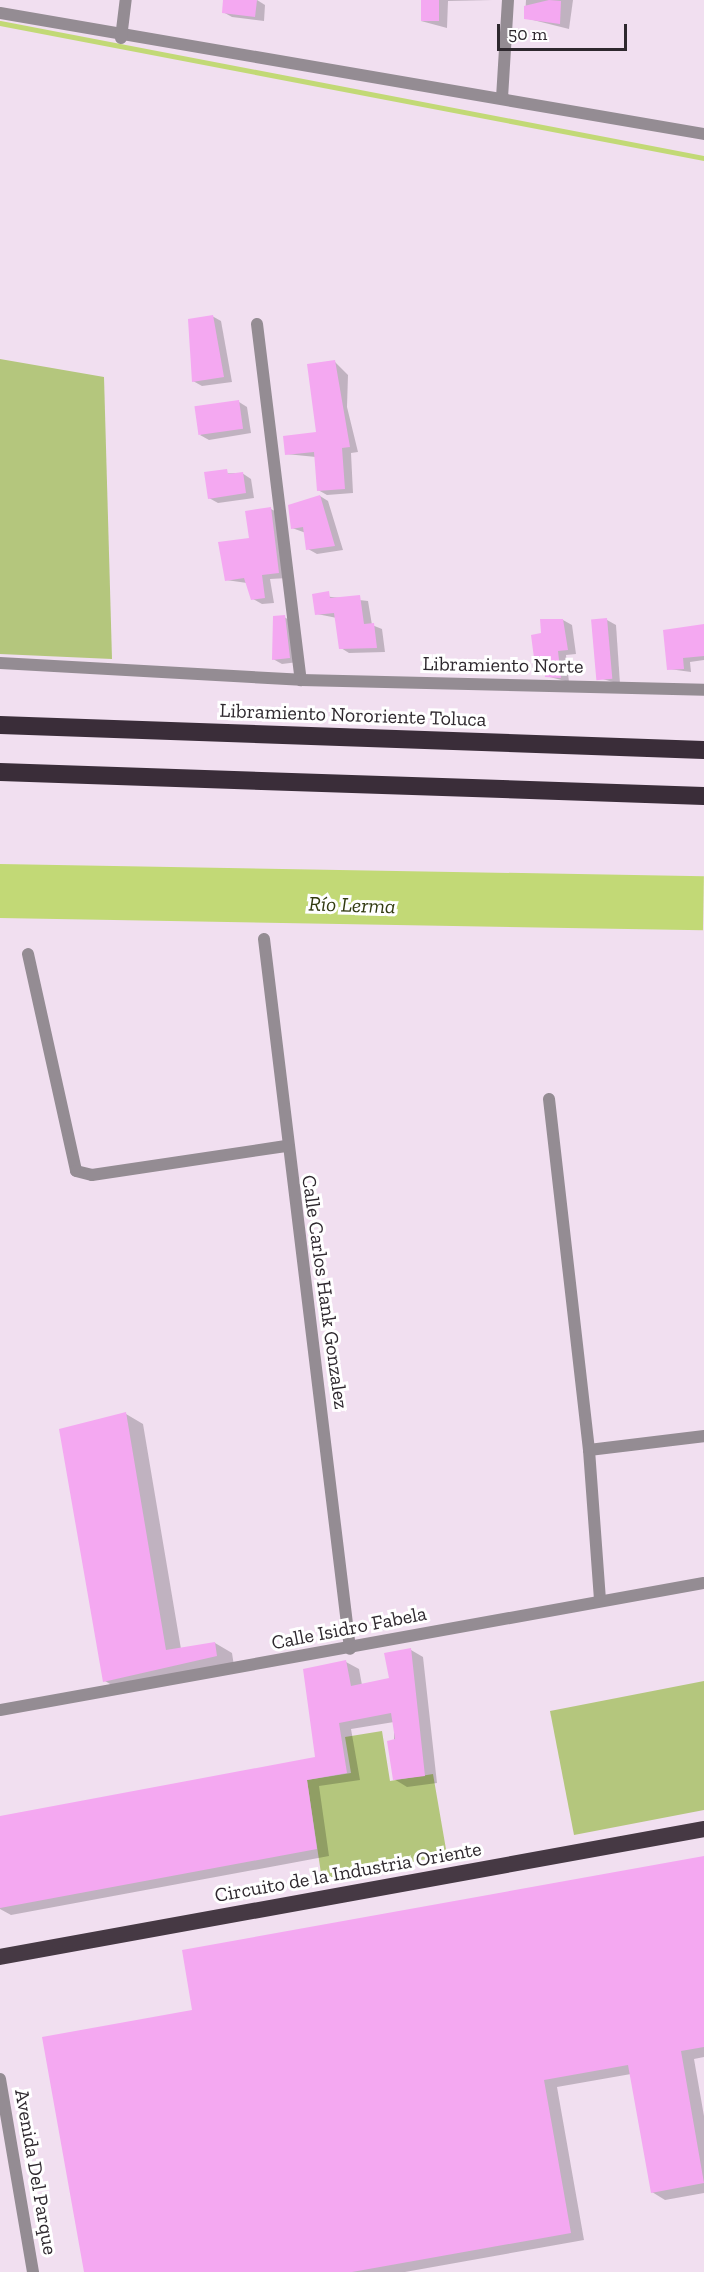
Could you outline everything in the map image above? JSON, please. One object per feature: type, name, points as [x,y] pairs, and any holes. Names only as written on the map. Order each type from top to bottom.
[{"type":"highway","name":"Libramiento Nororiente Toluca","points":[[0,725],[704,750]]},
{"type":"highway","points":[[0,772],[704,796]]},
{"type":"highway","name":"Circuito de la Industria Oriente","points":[[0,1957],[704,1829]]},
{"type":"street","points":[[121,38],[126,0]]},
{"type":"street","points":[[502,98],[508,0]]},
{"type":"street","points":[[0,14],[121,38],[502,98],[704,134]]},
{"type":"street","points":[[257,324],[301,680]]},
{"type":"street","name":"Libramiento Norte","points":[[0,663],[301,680],[704,690]]},
{"type":"street","name":"Calle Carlos Hank Gonzalez","points":[[264,939],[285,1146],[350,1649]]},
{"type":"street","points":[[28,954],[76,1171],[92,1175],[285,1146]]},
{"type":"street","points":[[549,1099],[589,1450],[600,1601]]},
{"type":"street","points":[[589,1450],[704,1436]]},
{"type":"street","name":"Calle Isidro Fabela","points":[[0,1710],[350,1649],[704,1583]]},
{"type":"street","name":"Avenida Del Parque","points":[[0,2079],[33,2272]]},
{"type":"shaded area","points":[[0,359],[104,377],[112,659],[0,654]]},
{"type":"shaded area","points":[[704,1681],[704,1810],[574,1835],[550,1711]]},
{"type":"shaded area","points":[[382,1731],[390,1781],[433,1774],[447,1855],[322,1880],[307,1780],[351,1773],[345,1737]]},
{"type":"water","name":"Río Lerma","points":[[0,864],[704,876],[703,930],[0,918]]},
{"type":"building","points":[[223,0],[257,0],[255,17],[222,13]]},
{"type":"building","points":[[421,0],[439,0],[439,21],[421,21]]},
{"type":"building","points":[[549,0],[561,1],[560,24],[524,19],[524,6]]},
{"type":"building","points":[[213,315],[224,377],[192,382],[188,319]]},
{"type":"building","points":[[335,360],[350,447],[342,448],[345,489],[317,491],[314,452],[285,455],[283,436],[316,432],[307,364]]},
{"type":"building","points":[[239,400],[243,429],[198,435],[194,406]]},
{"type":"building","points":[[227,469],[228,474],[243,472],[246,493],[208,499],[204,472]]},
{"type":"building","points":[[320,495],[335,546],[306,550],[303,527],[291,529],[288,505]]},
{"type":"building","points":[[271,507],[279,573],[262,575],[265,598],[251,600],[244,578],[225,581],[218,542],[249,538],[245,511]]},
{"type":"building","points":[[329,591],[330,598],[360,595],[364,624],[374,623],[377,648],[339,649],[334,613],[315,615],[312,594]]},
{"type":"building","points":[[285,615],[290,658],[272,660],[273,616]]},
{"type":"building","points":[[607,618],[612,679],[596,680],[591,619]]},
{"type":"building","points":[[540,619],[563,619],[568,650],[558,651],[561,678],[545,677],[543,657],[534,658],[531,635],[541,633]]},
{"type":"building","points":[[704,624],[704,656],[683,658],[684,669],[667,670],[663,630]]},
{"type":"building","points":[[126,1412],[166,1650],[215,1642],[217,1656],[103,1682],[59,1429]]},
{"type":"building","points":[[411,1648],[425,1776],[393,1780],[387,1741],[395,1739],[391,1713],[339,1723],[347,1773],[307,1780],[317,1849],[0,1908],[0,1816],[315,1757],[303,1669],[346,1660],[351,1686],[389,1678],[384,1653]]},
{"type":"building","points":[[704,1856],[704,2047],[681,2051],[704,2183],[651,2193],[628,2065],[544,2080],[571,2233],[352,2272],[84,2272],[42,2037],[192,2010],[182,1950]]},
{"type":"waterway","points":[[0,23],[704,158]]}]
